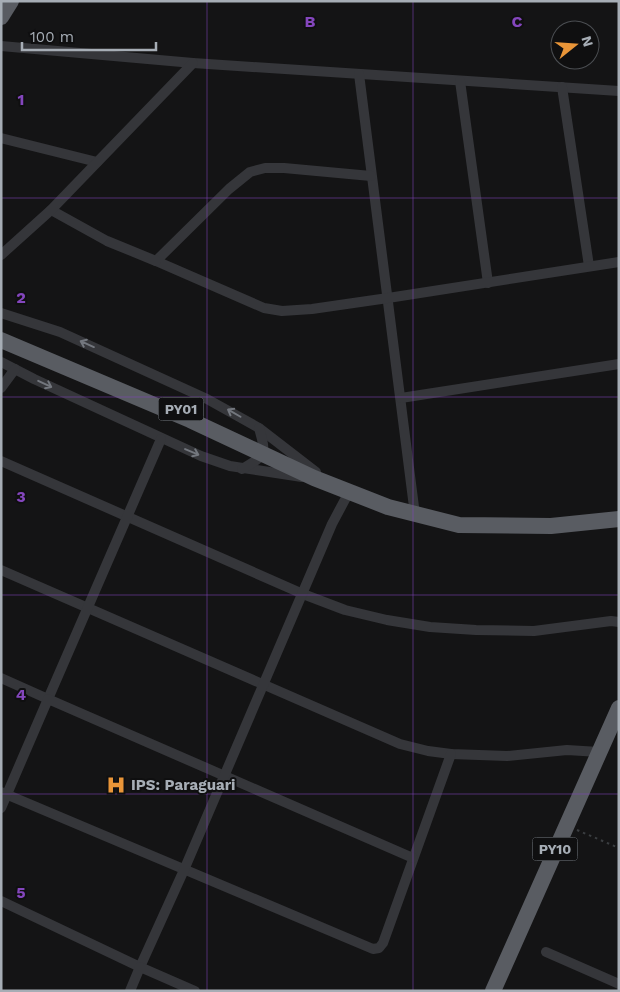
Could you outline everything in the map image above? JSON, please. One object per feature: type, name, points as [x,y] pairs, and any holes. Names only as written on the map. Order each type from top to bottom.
[{"type":"highway","points":[[1,18],[12,1]]},
{"type":"highway","name":"PY01","points":[[1,332],[193,414],[349,492],[396,510],[459,525],[551,526],[619,519]]},
{"type":"highway","name":"PY01","points":[[1,340],[264,450]]},
{"type":"highway","name":"PY01","points":[[315,475],[374,496],[414,507],[461,515],[560,515],[619,510]]},
{"type":"highway","name":"PY10","points":[[493,991],[619,708]]},
{"type":"street","points":[[1,46],[193,64],[619,91]]},
{"type":"street","points":[[1,256],[51,210],[193,64]]},
{"type":"street","points":[[358,74],[414,507]]},
{"type":"street","points":[[460,81],[488,282]]},
{"type":"street","points":[[562,87],[589,266]]},
{"type":"street","points":[[1,138],[97,162]]},
{"type":"street","points":[[156,261],[229,189],[250,172],[265,168],[328,171],[371,176]]},
{"type":"street","points":[[51,210],[107,241],[264,308],[282,311],[388,298],[619,262]]},
{"type":"street","points":[[1,313],[60,332],[207,398],[259,428],[315,475]]},
{"type":"street","points":[[1,362],[161,439],[201,456],[242,469],[315,475]]},
{"type":"street","points":[[401,398],[619,364]]},
{"type":"street","points":[[1,388],[15,370]]},
{"type":"street","points":[[242,469],[264,450],[259,428]]},
{"type":"street","points":[[1,808],[4,793],[48,699],[161,439]]},
{"type":"street","points":[[1,461],[303,594],[345,610],[387,620],[476,630],[534,631],[619,622]]},
{"type":"street","points":[[130,991],[184,870],[332,524],[349,492]]},
{"type":"street","points":[[1,570],[400,744],[451,754],[507,756],[566,750],[599,752]]},
{"type":"street","points":[[1,678],[413,858]]},
{"type":"street","points":[[4,793],[373,949],[379,948],[383,943],[451,754]]},
{"type":"street","points":[[1,901],[194,991]]},
{"type":"street","points":[[546,952],[619,984]]},
{"type":"path","points":[[566,825],[619,848]]},
{"type":"place","name":"IPS: Paraguari","points":[[116,785]]}]
